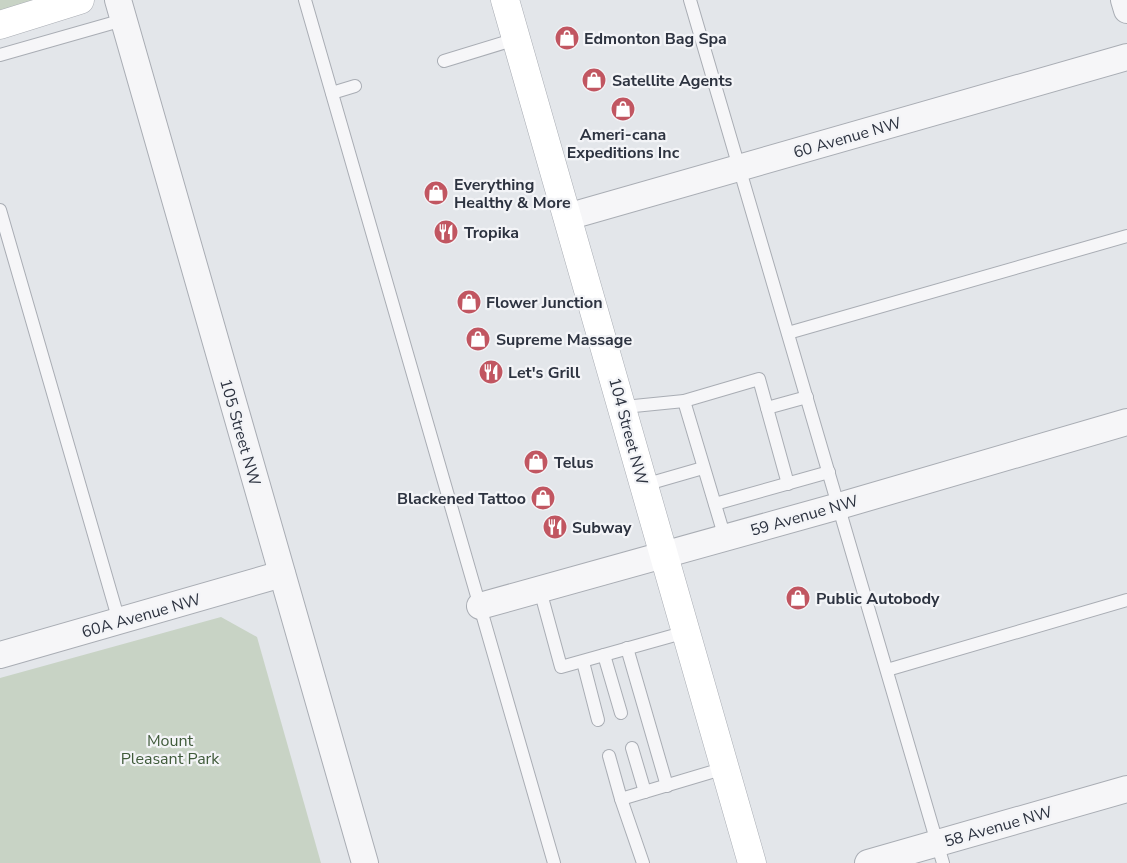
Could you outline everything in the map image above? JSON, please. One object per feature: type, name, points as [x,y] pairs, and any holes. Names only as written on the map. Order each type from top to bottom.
[{"type":"main road","points":[[0,25],[80,0]]},
{"type":"main road","name":"104 Street NW","points":[[505,0],[624,407],[644,485],[752,863]]},
{"type":"street","points":[[1124,0],[1127,10]]},
{"type":"street","name":"105 Street NW","points":[[120,10],[365,863]]},
{"type":"street","name":"60 Avenue NW","points":[[567,217],[1127,57]]},
{"type":"street","name":"59 Avenue NW","points":[[480,606],[839,506],[1127,422]]},
{"type":"street","name":"60A Avenue NW","points":[[0,656],[282,574]]},
{"type":"street","name":"58 Avenue NW","points":[[868,863],[940,853],[1127,788]]},
{"type":"lane","points":[[305,0],[554,863]]},
{"type":"lane","points":[[690,0],[830,472],[940,853]]},
{"type":"lane","points":[[0,55],[120,10]]},
{"type":"lane","points":[[444,61],[516,39]]},
{"type":"lane","points":[[332,93],[355,86]]},
{"type":"lane","points":[[0,210],[119,621]]},
{"type":"lane","points":[[788,333],[1127,236]]},
{"type":"lane","points":[[624,407],[684,400],[759,379],[788,484]]},
{"type":"lane","points":[[767,408],[807,397]]},
{"type":"lane","points":[[684,400],[725,538]]},
{"type":"lane","points":[[644,485],[703,468]]},
{"type":"lane","points":[[715,504],[830,472]]},
{"type":"lane","points":[[540,590],[561,667],[686,632]]},
{"type":"lane","points":[[887,670],[1127,600]]},
{"type":"lane","points":[[627,648],[667,786]]},
{"type":"lane","points":[[604,655],[622,713]]},
{"type":"lane","points":[[582,662],[598,720]]},
{"type":"lane","points":[[632,748],[645,792]]},
{"type":"lane","points":[[609,756],[621,799],[643,863]]},
{"type":"lane","points":[[621,799],[725,768]]},
{"type":"green space","points":[[0,0],[46,0],[0,12]]},
{"type":"green space","name":"Mount Pleasant Park","points":[[221,617],[257,637],[321,863],[0,863],[0,678]]},
{"type":"place","name":"Edmonton Bag Spa","points":[[567,38]]},
{"type":"place","name":"Satellite Agents","points":[[594,80]]},
{"type":"place","name":"Ameri-cana Expeditions Inc","points":[[623,109]]},
{"type":"place","name":"Everything Healthy & More","points":[[436,193]]},
{"type":"place","name":"Tropika","points":[[446,232]]},
{"type":"place","name":"Flower Junction","points":[[469,302]]},
{"type":"place","name":"Supreme Massage","points":[[478,339]]},
{"type":"place","name":"Let's Grill","points":[[491,372]]},
{"type":"place","name":"Telus","points":[[536,462]]},
{"type":"place","name":"Blackened Tattoo","points":[[543,498]]},
{"type":"place","name":"Subway","points":[[555,527]]},
{"type":"place","name":"Public Autobody","points":[[798,598]]}]
